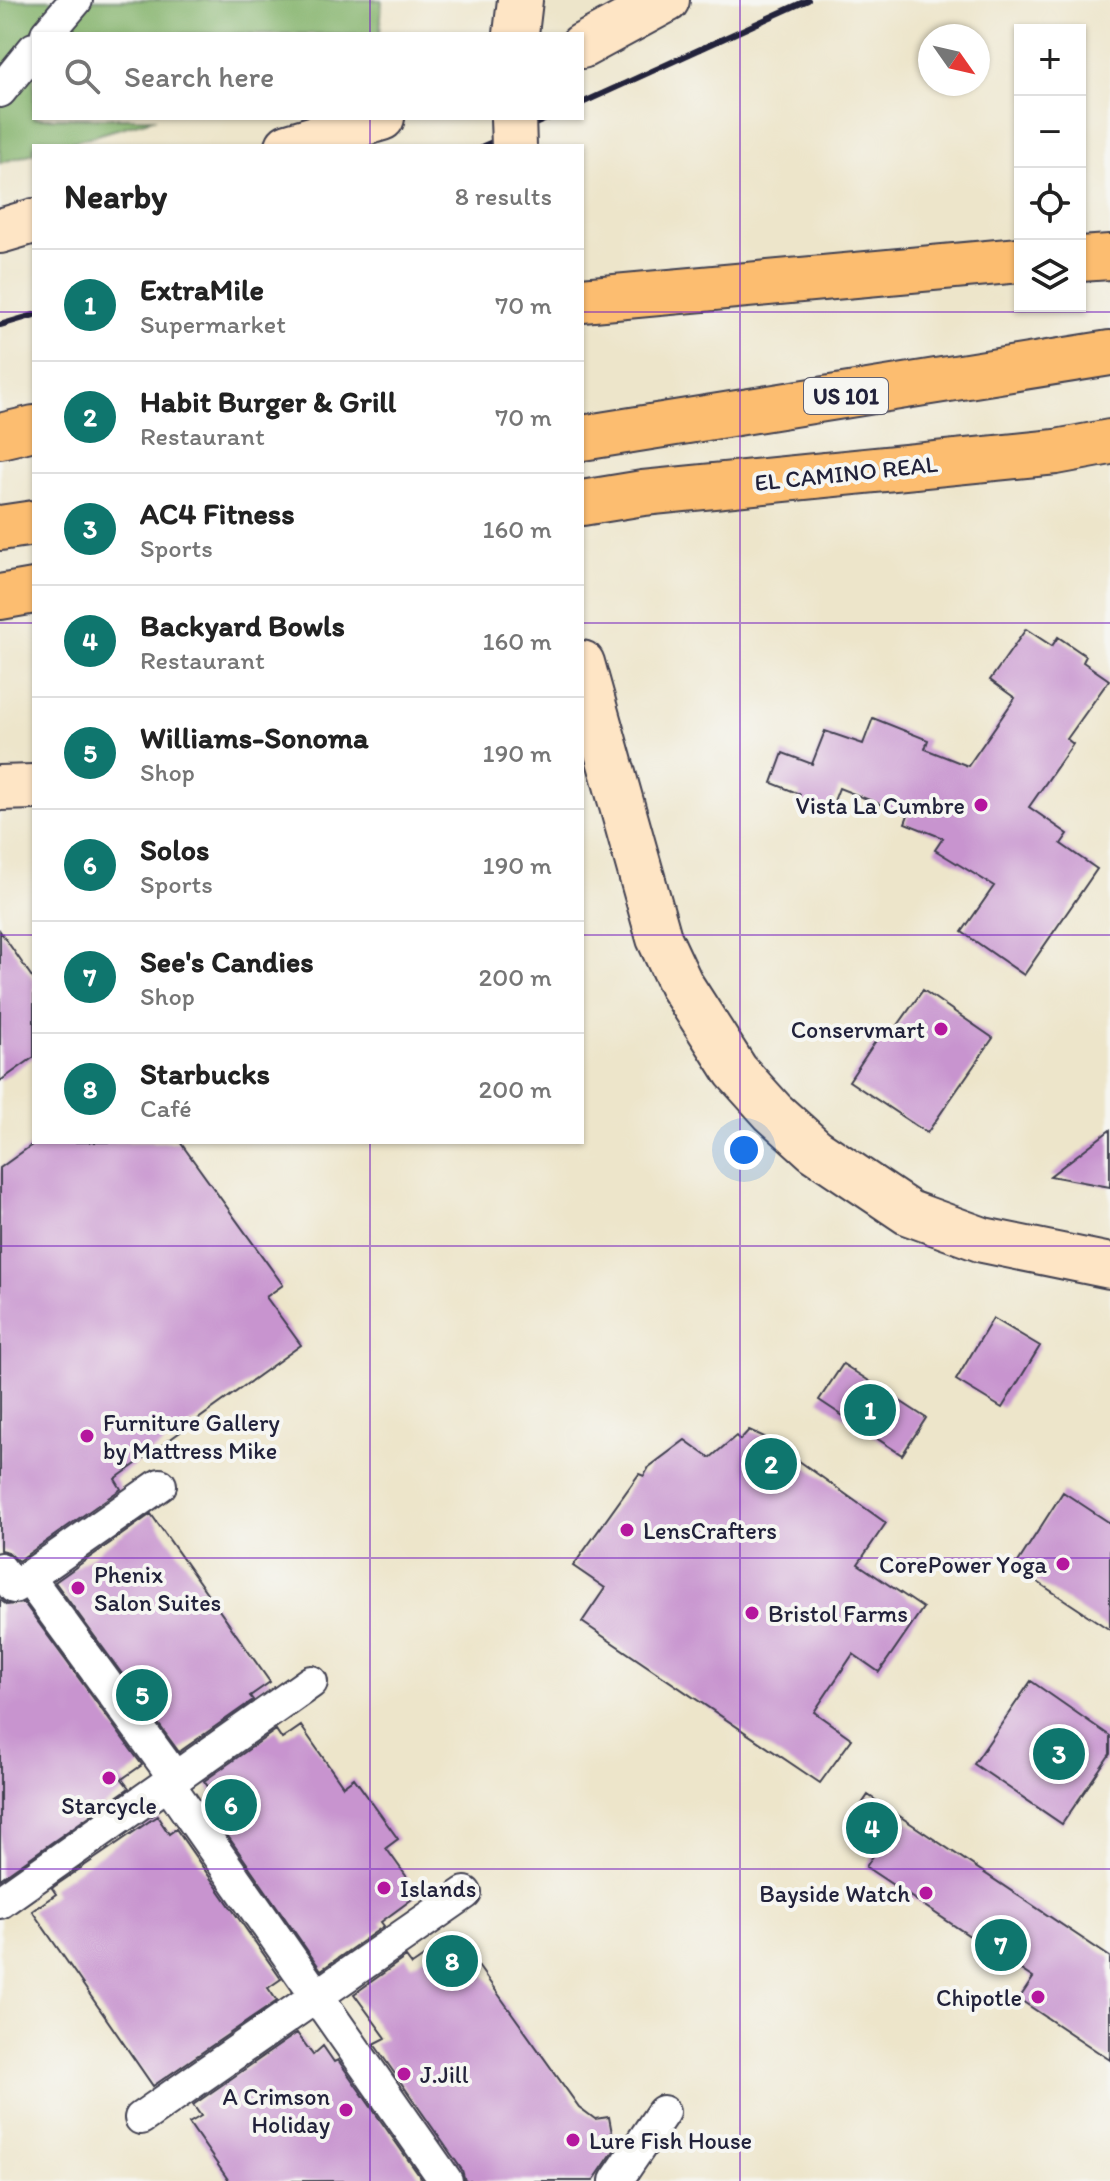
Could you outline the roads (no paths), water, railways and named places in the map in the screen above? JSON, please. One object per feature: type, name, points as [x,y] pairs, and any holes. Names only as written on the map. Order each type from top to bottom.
[{"type":"highway","points":[[1086,259],[1110,257]]},
{"type":"highway","points":[[584,300],[1014,261]]},
{"type":"highway","name":"US 101","points":[[584,438],[1110,353]]},
{"type":"highway","points":[[0,436],[32,428]]},
{"type":"highway","name":"EL CAMINO REAL","points":[[584,503],[643,493],[1110,445]]},
{"type":"highway","points":[[0,528],[32,523]]},
{"type":"highway","points":[[0,597],[32,591]]},
{"type":"main road","points":[[516,32],[520,0]]},
{"type":"main road","points":[[584,45],[667,0]]},
{"type":"main road","points":[[295,144],[375,120]]},
{"type":"main road","points":[[513,120],[514,144]]},
{"type":"main road","points":[[0,231],[32,222]]},
{"type":"main road","points":[[584,677],[599,786],[659,938],[681,985],[716,1044],[773,1112],[851,1176],[909,1213],[983,1240],[1110,1266]]},
{"type":"main road","points":[[0,788],[32,787]]},
{"type":"street","points":[[49,32],[76,0]]},
{"type":"street","points":[[0,91],[32,51]]},
{"type":"street","points":[[160,1485],[14,1573],[172,1782],[446,2181]]},
{"type":"street","points":[[0,1902],[311,1682]]},
{"type":"street","points":[[141,2118],[465,1893]]},
{"type":"street","points":[[616,2181],[663,2112]]},
{"type":"railway","points":[[584,102],[808,0]]},
{"type":"railway","points":[[488,144],[544,120]]},
{"type":"railway","points":[[0,325],[32,316]]},
{"type":"place","name":"Vista La Cumbre","points":[[981,805]]},
{"type":"place","name":"Conservmart","points":[[941,1029]]},
{"type":"place","name":"ExtraMile","points":[[870,1410]]},
{"type":"place","name":"Furniture Gallery by Mattress Mike","points":[[87,1436]]},
{"type":"place","name":"Habit Burger & Grill","points":[[771,1464]]},
{"type":"place","name":"LensCrafters","points":[[627,1530]]},
{"type":"place","name":"CorePower Yoga","points":[[1063,1564]]},
{"type":"place","name":"Phenix Salon Suites","points":[[78,1588]]},
{"type":"place","name":"Bristol Farms","points":[[752,1613]]},
{"type":"place","name":"Williams-Sonoma","points":[[142,1695]]},
{"type":"place","name":"AC4 Fitness","points":[[1059,1754]]},
{"type":"place","name":"Starcycle","points":[[109,1778]]},
{"type":"place","name":"Solos","points":[[231,1805]]},
{"type":"place","name":"Backyard Bowls","points":[[872,1828]]},
{"type":"place","name":"Islands","points":[[384,1888]]},
{"type":"place","name":"Bayside Watch","points":[[926,1893]]},
{"type":"place","name":"See's Candies","points":[[1001,1945]]},
{"type":"place","name":"Starbucks","points":[[452,1961]]},
{"type":"place","name":"Chipotle","points":[[1038,1997]]},
{"type":"place","name":"J.Jill","points":[[404,2074]]},
{"type":"place","name":"A Crimson Holiday","points":[[346,2110]]},
{"type":"place","name":"Lure Fish House","points":[[573,2140]]}]
